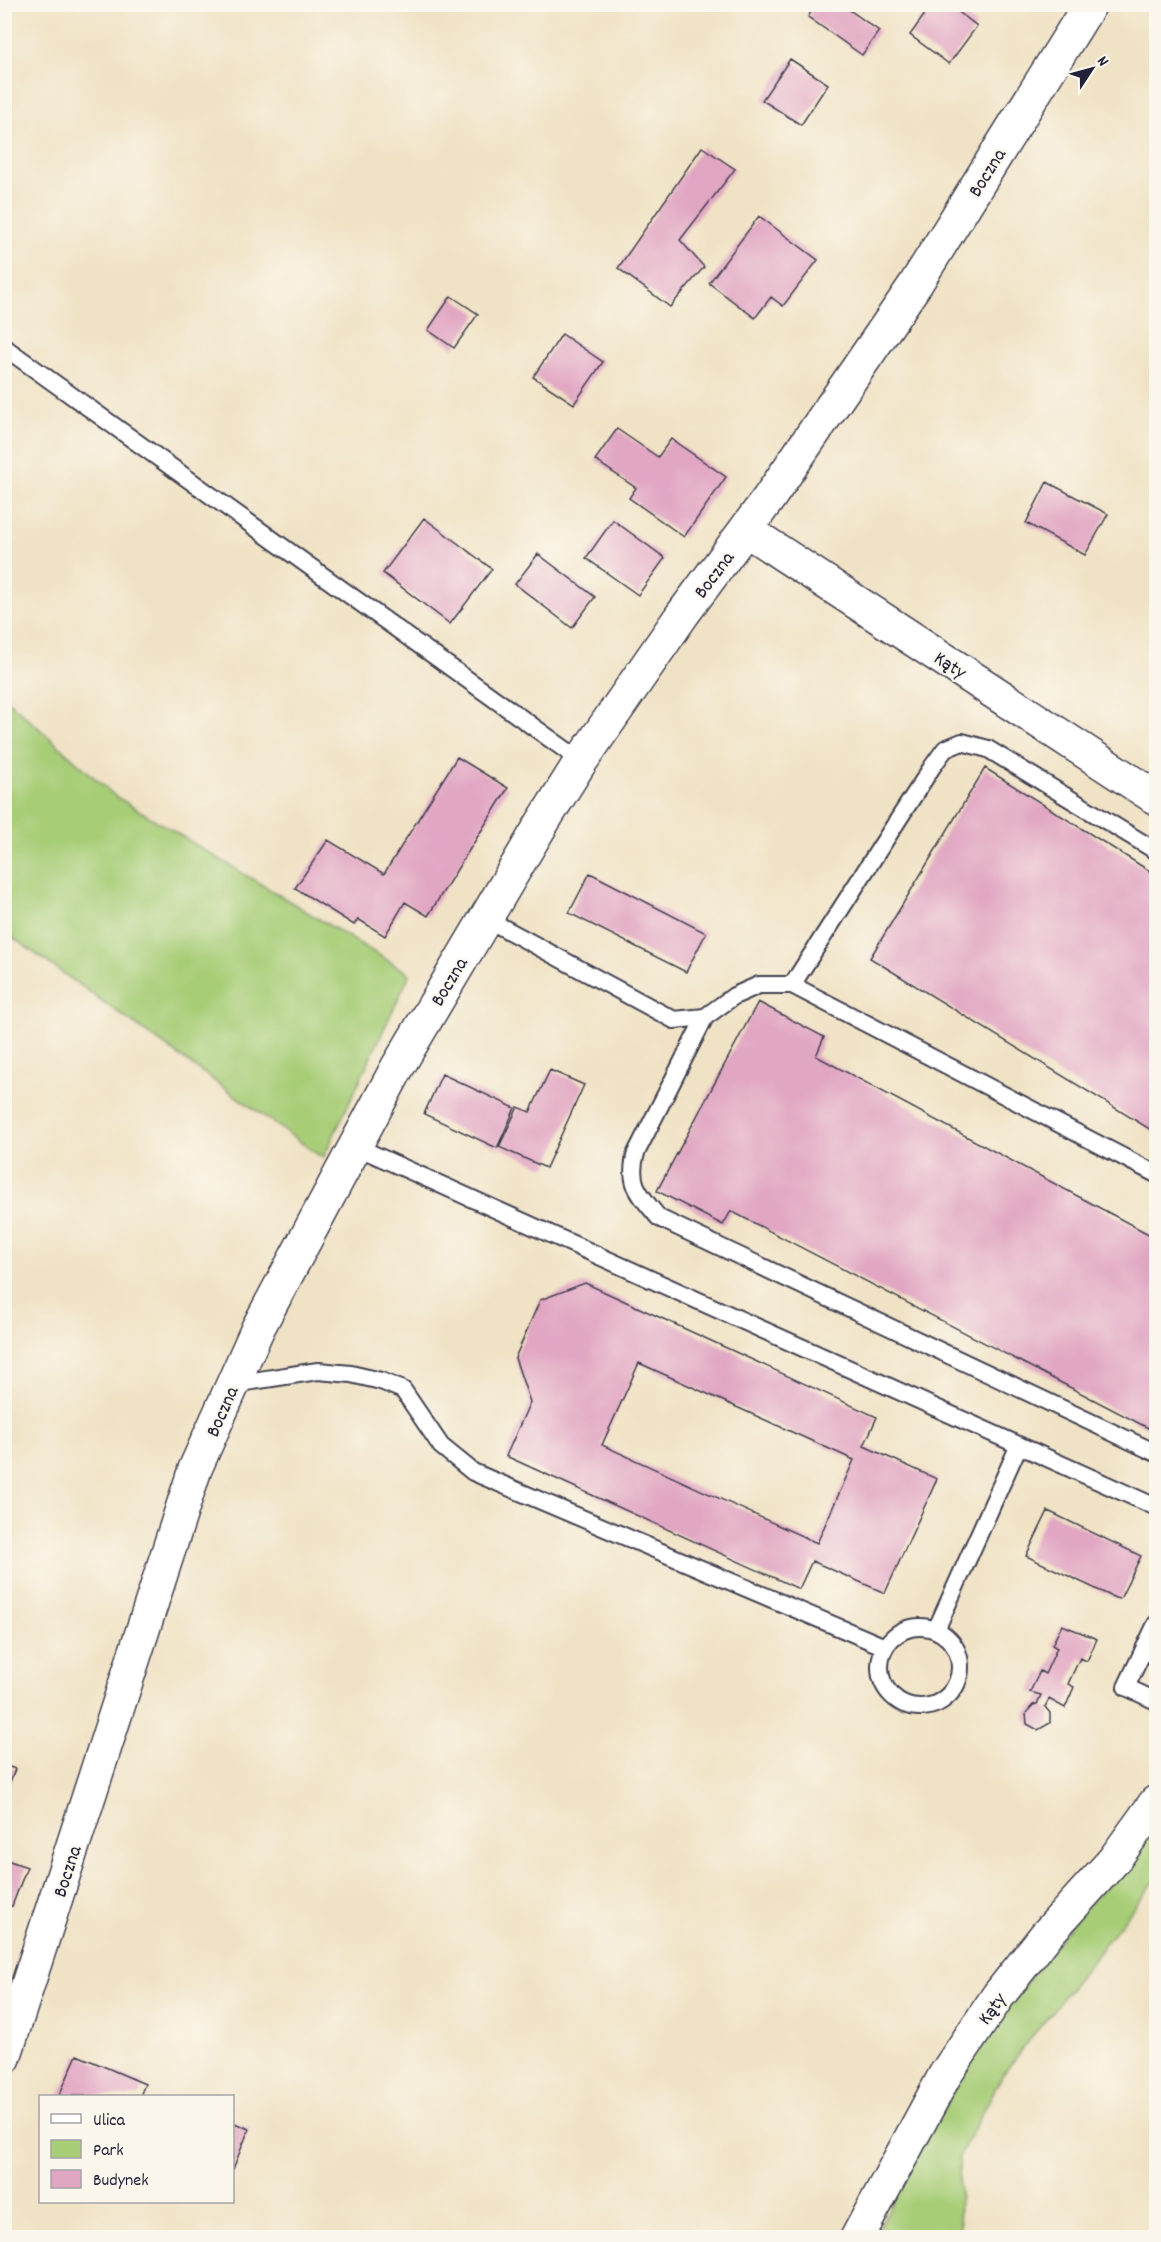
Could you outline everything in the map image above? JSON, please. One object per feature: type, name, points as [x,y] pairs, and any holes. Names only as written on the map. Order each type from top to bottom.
[{"type":"street","name":"Boczna","points":[[4,2058],[195,1469],[258,1328],[397,1068],[581,761],[682,615],[746,530],[915,285],[1090,4]]},
{"type":"street","name":"Kąty","points":[[746,530],[1156,798]]},
{"type":"street","name":"Kąty","points":[[858,2238],[945,2075],[998,1996],[1047,1934],[1114,1860],[1156,1802]]},
{"type":"lane","points":[[4,347],[581,761]]},
{"type":"lane","points":[[792,985],[945,749],[962,742],[988,749],[1156,851]]},
{"type":"lane","points":[[485,918],[674,1020],[705,1017]]},
{"type":"lane","points":[[1156,1174],[792,985],[759,985],[734,996],[705,1017],[636,1153],[631,1170],[638,1192],[659,1218],[1156,1453]]},
{"type":"lane","points":[[355,1146],[1156,1507]]},
{"type":"lane","points":[[233,1384],[318,1371],[351,1374],[403,1390],[441,1446],[473,1472],[885,1647]]},
{"type":"lane","points":[[936,1630],[1019,1445]]},
{"type":"lane","points":[[1156,1624],[1126,1687],[1156,1701]]},
{"type":"lane","points":[[917,1626],[936,1630],[951,1642],[958,1653],[960,1666],[958,1680],[942,1701],[929,1706],[916,1707],[903,1703],[891,1696],[883,1684],[880,1659],[885,1647],[893,1636],[904,1630],[917,1626]]},
{"type":"green space","points":[[5,698],[115,796],[410,974],[323,1158],[5,932]]},
{"type":"green space","points":[[1156,1828],[1156,1879],[1003,2074],[959,2157],[960,2237],[873,2238],[978,2046],[1068,1928]]},
{"type":"building","points":[[816,4],[841,4],[879,31],[862,55],[808,17]]},
{"type":"building","points":[[932,4],[948,4],[977,26],[949,64],[910,35]]},
{"type":"building","points":[[790,59],[828,84],[801,125],[762,100]]},
{"type":"building","points":[[702,147],[735,169],[680,240],[704,267],[670,307],[618,268]]},
{"type":"building","points":[[759,216],[818,260],[783,306],[771,297],[755,318],[709,283]]},
{"type":"building","points":[[451,296],[478,314],[454,348],[428,330]]},
{"type":"building","points":[[562,334],[603,362],[574,404],[533,377]]},
{"type":"building","points":[[617,429],[658,457],[671,439],[726,477],[684,537],[629,498],[636,488],[595,460]]},
{"type":"building","points":[[1047,482],[1108,514],[1085,555],[1026,523]]},
{"type":"building","points":[[424,518],[492,569],[450,624],[383,573]]},
{"type":"building","points":[[613,520],[665,558],[638,595],[586,558]]},
{"type":"building","points":[[538,554],[595,597],[572,628],[515,584]]},
{"type":"building","points":[[457,757],[508,788],[428,916],[405,902],[385,936],[358,919],[354,925],[295,888],[328,840],[384,874]]},
{"type":"building","points":[[985,768],[1156,875],[1156,1133],[870,958]]},
{"type":"building","points":[[590,873],[706,933],[686,972],[569,913]]},
{"type":"building","points":[[758,1002],[824,1037],[816,1056],[1156,1238],[1156,1412],[1148,1428],[731,1211],[723,1225],[657,1191]]},
{"type":"building","points":[[550,1070],[584,1085],[546,1168],[499,1147],[518,1107],[530,1112]]},
{"type":"building","points":[[442,1074],[515,1108],[497,1148],[424,1114]]},
{"type":"building","points":[[585,1283],[877,1417],[864,1446],[937,1479],[885,1593],[812,1561],[799,1589],[506,1456],[530,1402],[515,1358],[540,1300]],"holes":[[[639,1363],[854,1460],[817,1543],[602,1445]]]},
{"type":"building","points":[[1048,1511],[1141,1556],[1120,1599],[1026,1556]]},
{"type":"building","points":[[1062,1625],[1097,1639],[1087,1661],[1080,1658],[1068,1684],[1074,1687],[1065,1708],[1049,1699],[1045,1707],[1050,1713],[1050,1723],[1038,1730],[1027,1724],[1026,1713],[1037,1704],[1041,1695],[1030,1692],[1040,1671],[1045,1674],[1057,1648],[1052,1645]]},
{"type":"building","points":[[4,1765],[15,1769],[5,1795],[4,1795]]},
{"type":"building","points":[[4,1859],[27,1867],[12,1906],[4,1904]]},
{"type":"building","points":[[77,2055],[145,2084],[140,2095],[59,2095]]},
{"type":"building","points":[[234,2123],[249,2129],[234,2166]]}]
